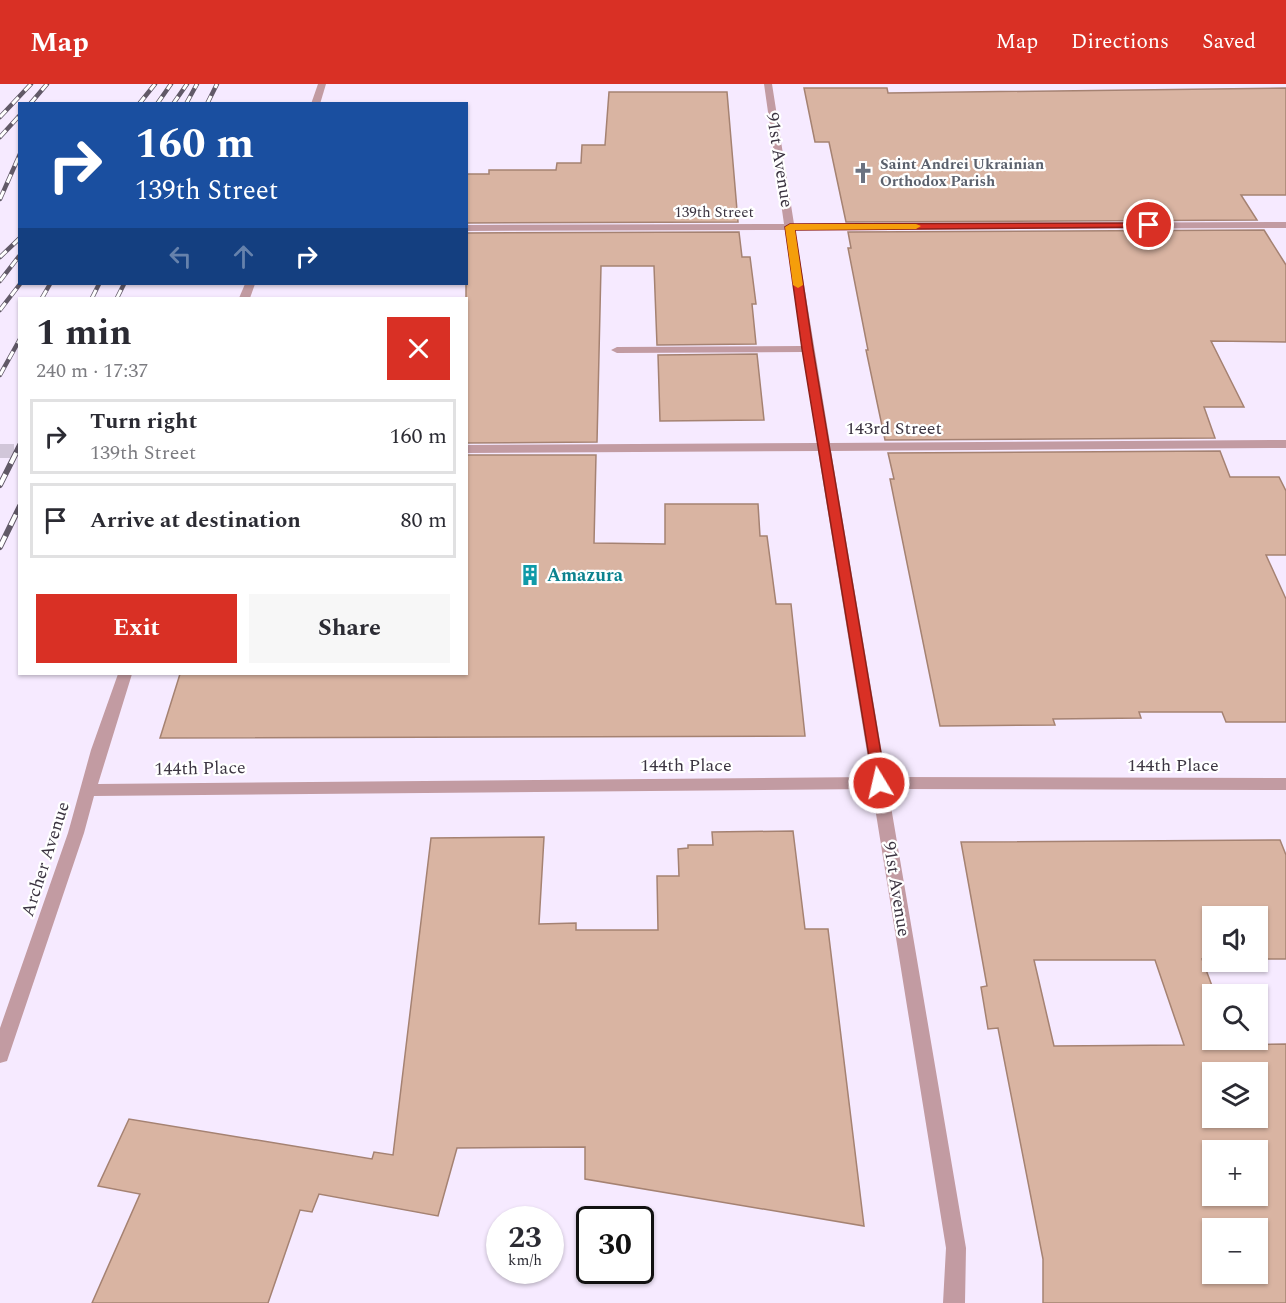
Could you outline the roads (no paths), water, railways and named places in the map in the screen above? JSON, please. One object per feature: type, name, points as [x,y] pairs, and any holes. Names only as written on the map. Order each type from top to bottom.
[{"type":"street","points":[[316,102],[322,84]]},
{"type":"street","name":"91st Avenue","points":[[768,84],[808,349],[956,1248],[954,1303]]},
{"type":"street","name":"139th Street","points":[[468,228],[1286,225]]},
{"type":"street","points":[[617,350],[808,349]]},
{"type":"street","name":"143rd Street","points":[[468,449],[1286,444]]},
{"type":"street","name":"Archer Avenue","points":[[0,1055],[76,833],[87,790],[125,675]]},
{"type":"street","name":"144th Place","points":[[87,790],[879,783],[1286,784]]},
{"type":"tunnel","points":[[0,451],[18,451]]},
{"type":"railway","points":[[0,117],[31,84]]},
{"type":"railway","points":[[32,102],[47,84]]},
{"type":"railway","points":[[141,102],[155,84]]},
{"type":"railway","points":[[158,102],[171,84]]},
{"type":"railway","points":[[174,102],[187,84]]},
{"type":"railway","points":[[187,102],[197,84]]},
{"type":"railway","points":[[208,102],[217,84]]},
{"type":"railway","points":[[0,137],[18,117]]},
{"type":"railway","points":[[0,199],[18,158]]},
{"type":"railway","points":[[0,257],[18,240]]},
{"type":"railway","points":[[0,281],[18,258]]},
{"type":"railway","points":[[0,310],[19,285]]},
{"type":"railway","points":[[43,297],[49,285]]},
{"type":"railway","points":[[92,297],[98,285]]},
{"type":"railway","points":[[118,297],[124,285]]},
{"type":"railway","points":[[0,375],[18,343]]},
{"type":"railway","points":[[0,485],[18,449]]},
{"type":"railway","points":[[0,547],[18,510]]},
{"type":"place","name":"Saint Andrei Ukrainian Orthodox Parish","points":[[863,173]]},
{"type":"place","name":"Amazura","points":[[530,575]]}]
